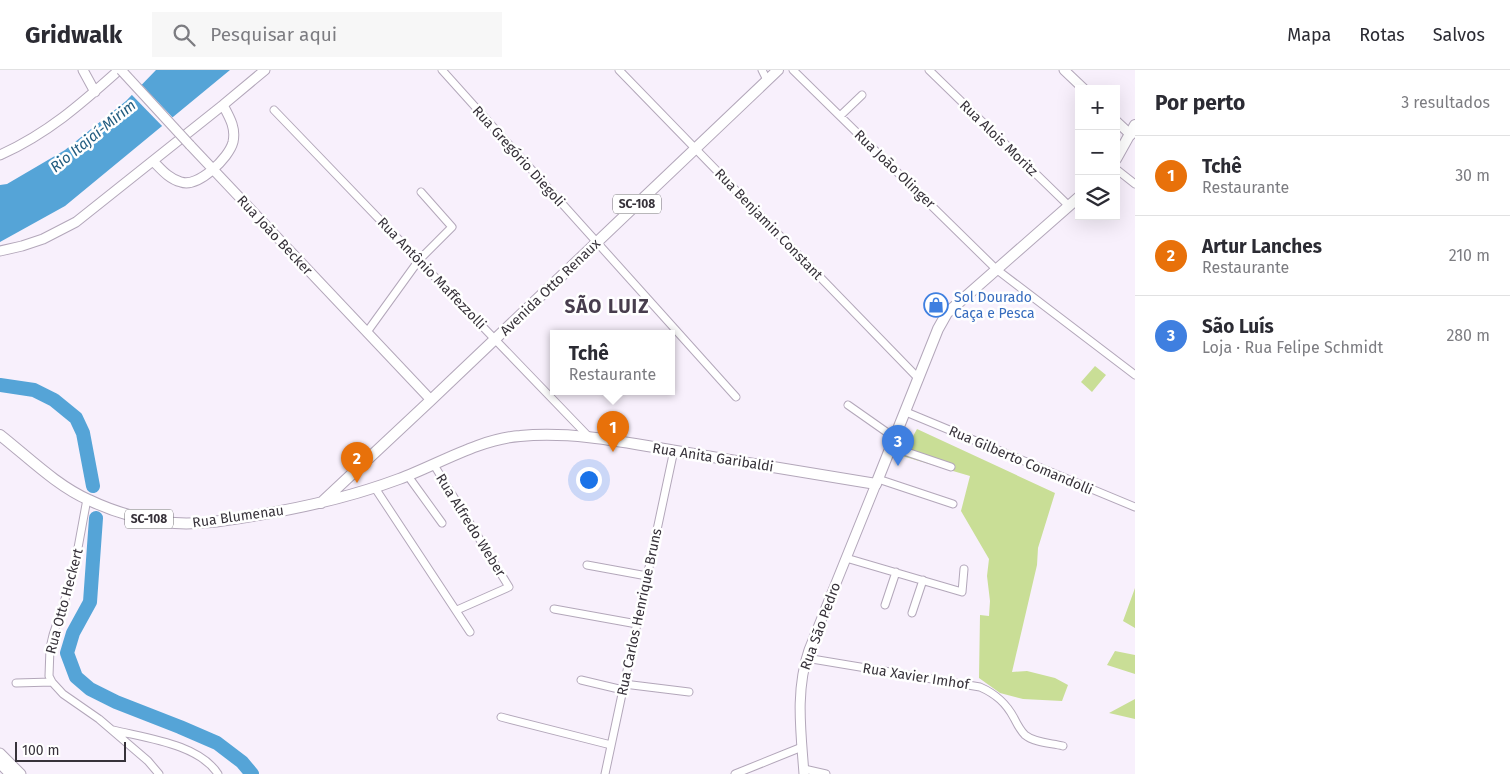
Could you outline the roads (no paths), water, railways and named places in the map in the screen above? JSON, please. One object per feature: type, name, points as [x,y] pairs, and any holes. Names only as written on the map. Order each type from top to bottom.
[{"type":"main road","points":[[83,70],[95,92]]},
{"type":"main road","points":[[0,155],[56,124],[120,70]]},
{"type":"main road","name":"Rua João Becker","points":[[120,70],[431,400]]},
{"type":"main road","points":[[0,251],[43,239],[76,222],[265,70]]},
{"type":"main road","name":"Avenida Otto Renaux","points":[[320,504],[778,70]]},
{"type":"main road","points":[[1064,70],[1080,85]]},
{"type":"main road","points":[[153,161],[170,176],[186,183],[197,181],[213,169],[233,144],[234,127],[223,105]]},
{"type":"main road","points":[[1120,123],[1134,130],[1120,153]]},
{"type":"main road","points":[[877,481],[938,329],[948,312],[1075,200]]},
{"type":"main road","name":"Rua Blumenau","points":[[0,435],[62,483],[87,499],[123,513],[145,518],[164,522],[186,523],[230,520],[320,504]]},
{"type":"main road","name":"Rua Anita Garibaldi","points":[[320,504],[375,488],[492,442],[517,436],[554,435],[589,437],[877,481]]},
{"type":"main road","points":[[345,480],[348,490],[357,493]]},
{"type":"main road","name":"Rua São Pedro","points":[[804,771],[800,699],[806,658],[877,481]]},
{"type":"main road","points":[[0,753],[21,774]]},
{"type":"main road","points":[[0,764],[10,774]]},
{"type":"street","name":"Rua Gregório Diegoli","points":[[442,70],[736,397]]},
{"type":"street","name":"Rua Benjamin Constant","points":[[619,70],[919,379]]},
{"type":"street","points":[[762,70],[767,80]]},
{"type":"street","name":"Rua João Olinger","points":[[793,70],[996,269],[1135,375]]},
{"type":"street","name":"Rua Alois Moritz","points":[[929,70],[1068,206]]},
{"type":"street","points":[[840,116],[862,95]]},
{"type":"street","name":"Rua Antônio Maffezzolli","points":[[274,110],[589,437]]},
{"type":"street","points":[[1120,172],[1135,184]]},
{"type":"street","points":[[367,332],[419,260],[452,227],[421,192]]},
{"type":"street","points":[[848,405],[894,442],[951,467]]},
{"type":"street","name":"Rua Gilberto Comandolli","points":[[906,412],[1135,507]]},
{"type":"street","name":"Rua Carlos Henrique Bruns","points":[[605,774],[674,450]]},
{"type":"street","name":"Rua Alfredo Weber","points":[[434,465],[509,587],[457,610]]},
{"type":"street","points":[[408,476],[442,523]]},
{"type":"street","points":[[877,481],[952,504]]},
{"type":"street","points":[[375,488],[470,632]]},
{"type":"street","name":"Rua Otto Heckert","points":[[52,682],[48,668],[50,648],[72,575],[87,499]]},
{"type":"street","points":[[846,558],[962,592],[964,569]]},
{"type":"street","points":[[587,565],[647,576]]},
{"type":"street","points":[[885,606],[896,572]]},
{"type":"street","points":[[912,613],[923,580]]},
{"type":"street","points":[[554,609],[637,624]]},
{"type":"street","name":"Rua Xavier Imhof","points":[[806,658],[980,687],[994,694],[1002,701],[1027,736],[1038,741],[1063,746]]},
{"type":"street","points":[[581,680],[624,687],[689,692]]},
{"type":"street","points":[[16,683],[52,682],[63,694],[92,714],[148,761],[159,774]]},
{"type":"street","points":[[501,716],[611,745]]},
{"type":"street","points":[[110,729],[186,750],[207,761],[218,774]]},
{"type":"street","points":[[735,774],[802,746]]},
{"type":"street","points":[[804,771],[826,774]]},
{"type":"water","name":"Rio Itajaí-Mirim","points":[[156,70],[230,70],[65,206],[0,242],[0,185],[7,184],[65,150],[126,101]]},
{"type":"waterway","points":[[0,385],[34,390],[54,400],[76,418],[83,433],[93,486]]},
{"type":"waterway","points":[[96,518],[90,602],[73,633],[67,653],[76,677],[90,689],[116,702],[217,743],[242,762],[252,774]]},
{"type":"place","name":"Sol Dourado Caça e Pesca","points":[[936,305]]},
{"type":"place","name":"Tchê","points":[[613,452]]},
{"type":"place","name":"São Luís","points":[[898,466]]},
{"type":"place","name":"Artur Lanches","points":[[357,483]]},
{"type":"district","name":"SÃO LUIZ","points":[[607,306]]}]
